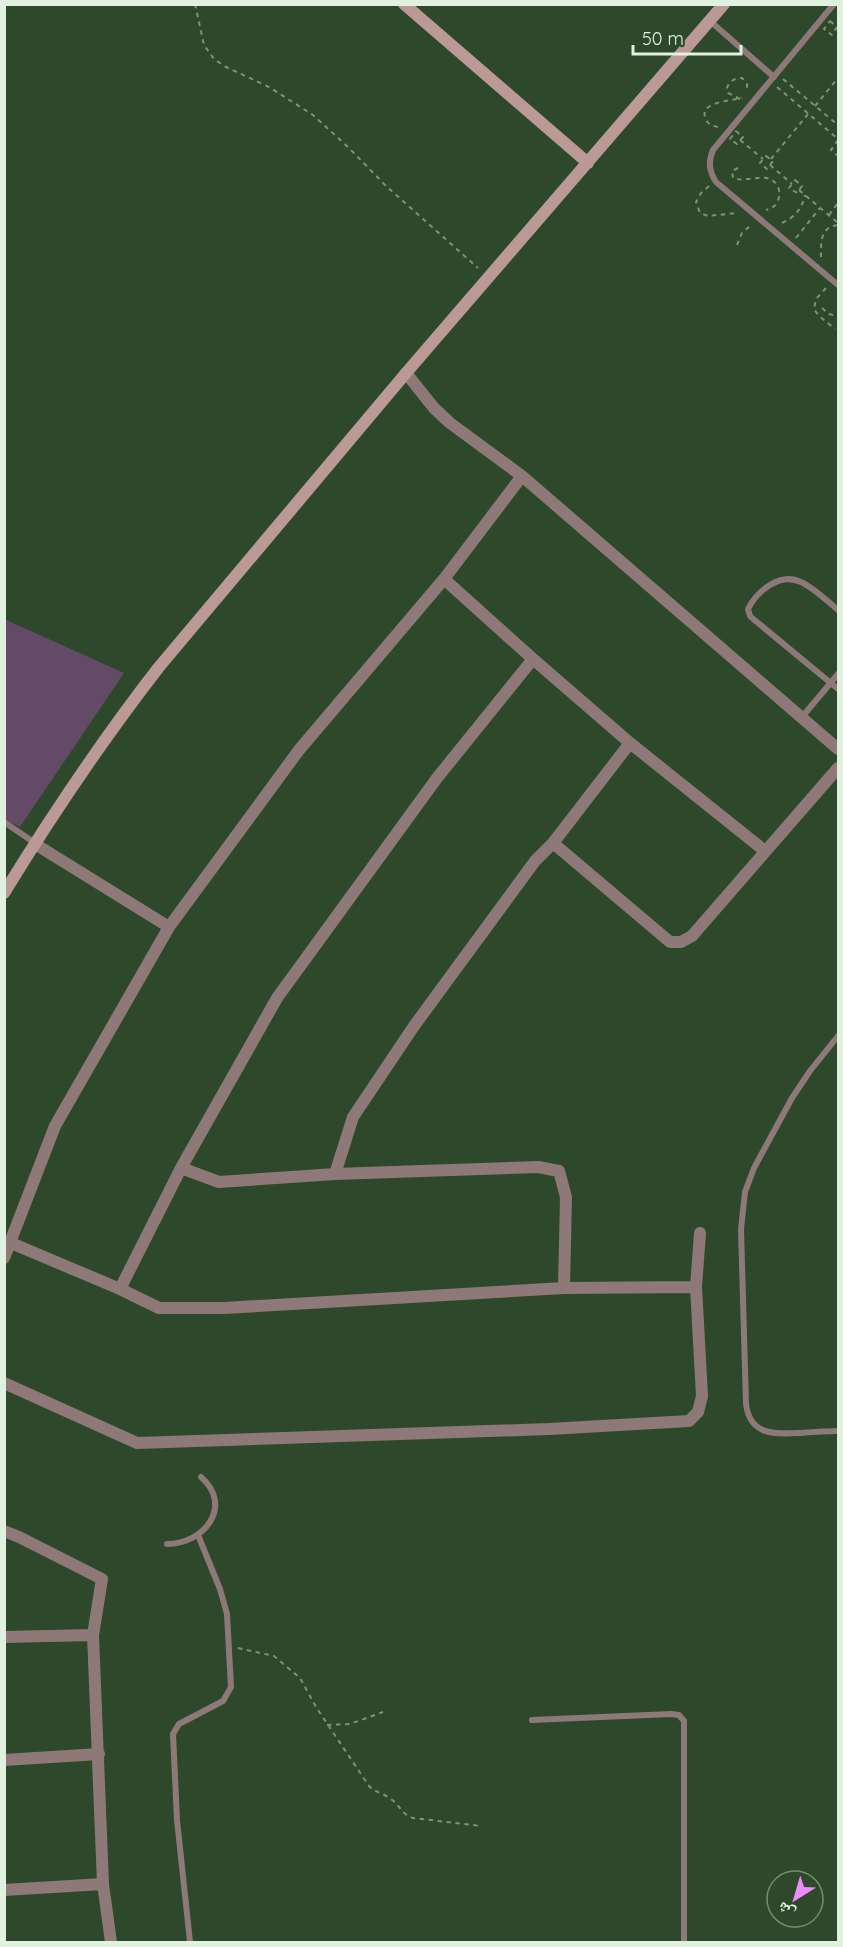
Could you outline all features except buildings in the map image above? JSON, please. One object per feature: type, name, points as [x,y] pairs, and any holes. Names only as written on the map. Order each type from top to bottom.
[{"type":"street","points":[[404,4],[588,163]]},
{"type":"street","points":[[4,893],[106,738],[159,667],[406,373],[724,4]]},
{"type":"street","points":[[406,373],[427,400],[450,423],[522,476],[838,749]]},
{"type":"street","points":[[4,1258],[56,1126],[169,927],[299,750],[444,579],[522,476]]},
{"type":"street","points":[[444,579],[532,659],[765,851]]},
{"type":"street","points":[[120,1289],[181,1168],[277,998],[437,778],[532,659]]},
{"type":"street","points":[[335,1174],[353,1117],[414,1026],[535,861],[553,843],[630,742]]},
{"type":"street","points":[[553,843],[670,942],[681,942],[692,936],[838,768]]},
{"type":"street","points":[[35,844],[169,927]]},
{"type":"street","points":[[181,1168],[219,1182],[335,1174],[538,1167],[559,1171],[566,1197],[564,1288]]},
{"type":"street","points":[[4,1383],[137,1443],[549,1430],[689,1421],[698,1412],[702,1396],[696,1287],[700,1233]]},
{"type":"street","points":[[11,1243],[159,1308],[224,1308],[564,1288],[696,1287]]},
{"type":"street","points":[[4,1531],[102,1579],[93,1635],[103,1884],[111,1942]]},
{"type":"street","points":[[4,1637],[93,1635]]},
{"type":"street","points":[[4,1760],[99,1754]]},
{"type":"street","points":[[4,1890],[103,1884]]},
{"type":"lane","points":[[834,4],[713,150],[710,156],[710,170],[716,182],[838,285]]},
{"type":"lane","points":[[710,21],[773,78]]},
{"type":"lane","points":[[838,610],[807,585],[795,580],[780,580],[772,583],[748,609],[752,618],[838,689]]},
{"type":"lane","points":[[801,717],[838,674]]},
{"type":"lane","points":[[4,822],[35,844]]},
{"type":"lane","points":[[838,1036],[801,1084],[754,1168],[742,1204],[741,1229],[746,1404],[750,1418],[759,1428],[773,1434],[838,1431]]},
{"type":"lane","points":[[167,1544],[184,1542],[198,1535],[209,1523],[215,1510],[214,1495],[211,1488],[201,1478]]},
{"type":"lane","points":[[190,1942],[177,1820],[173,1734],[179,1724],[219,1704],[227,1697],[231,1687],[224,1601],[198,1535]]},
{"type":"lane","points":[[532,1720],[675,1714],[684,1721],[684,1942]]},
{"type":"path","points":[[195,4],[204,45],[214,59],[269,87],[313,115],[386,186],[489,278]]},
{"type":"path","points":[[834,31],[838,35]]},
{"type":"path","points":[[733,126],[714,126],[708,123],[705,114],[714,103],[740,99],[745,94],[748,86],[744,80],[739,78],[731,81],[726,88],[730,94],[740,99]]},
{"type":"path","points":[[773,78],[815,106],[838,125]]},
{"type":"path","points":[[773,78],[808,114],[838,140],[831,150],[838,156]]},
{"type":"path","points":[[815,106],[838,78]]},
{"type":"path","points":[[771,159],[766,156],[760,164],[767,169],[773,161],[771,159],[808,114]]},
{"type":"path","points":[[740,140],[763,159]]},
{"type":"path","points":[[770,165],[792,184]]},
{"type":"path","points":[[716,182],[698,198],[696,206],[700,213],[708,216],[771,208],[777,202],[779,193],[775,183],[767,178],[757,177],[742,181],[733,178],[732,171],[738,168]]},
{"type":"path","points":[[795,180],[802,186],[797,193],[789,188],[792,184],[795,180]]},
{"type":"path","points":[[799,190],[838,224],[829,227],[822,236],[820,269]]},
{"type":"path","points":[[737,245],[746,228],[751,225],[765,223],[776,225],[790,219],[800,208],[805,195]]},
{"type":"path","points":[[829,215],[838,203]]},
{"type":"path","points":[[790,244],[820,208]]},
{"type":"path","points":[[836,329],[816,313],[813,305],[819,293],[824,289],[838,285]]},
{"type":"path","points":[[822,308],[829,314],[838,316]]},
{"type":"path","points":[[229,1646],[274,1656],[300,1678],[327,1725],[369,1786],[391,1799],[405,1814],[413,1818],[481,1826]]},
{"type":"path","points":[[327,1725],[350,1724],[383,1712]]},
{"type":"shaded area","points":[[4,619],[124,673],[20,827],[5,820]]}]
